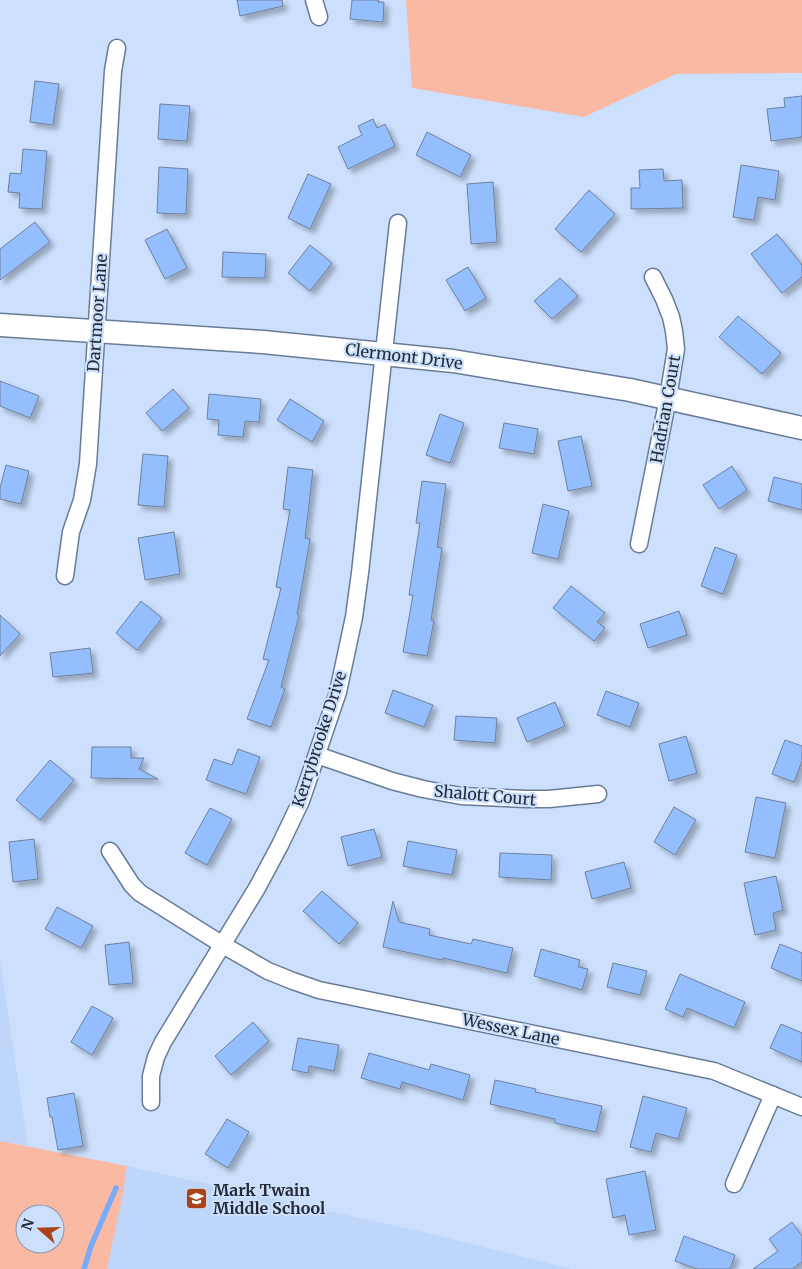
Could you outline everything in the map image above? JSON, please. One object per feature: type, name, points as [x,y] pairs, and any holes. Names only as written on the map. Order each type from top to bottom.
[{"type":"street","points":[[314,0],[318,17]]},
{"type":"street","name":"Dartmoor Lane","points":[[65,576],[71,532],[82,500],[86,479],[113,71],[117,48]]},
{"type":"street","name":"Kerrybrooke Drive","points":[[151,1102],[151,1076],[156,1057],[163,1042],[257,888],[280,845],[300,801],[338,692],[354,617],[360,573],[398,222]]},
{"type":"street","name":"Hadrian Court","points":[[639,544],[676,349],[674,331],[664,299],[653,277]]},
{"type":"street","name":"Clermont Drive","points":[[0,325],[263,342],[453,361],[630,390],[802,428]]},
{"type":"street","name":"Shalott Court","points":[[317,755],[392,781],[461,796],[541,799],[598,794]]},
{"type":"street","name":"Wessex Lane","points":[[110,851],[132,885],[140,893],[268,971],[293,981],[319,990],[714,1071],[802,1107]]},
{"type":"street","points":[[734,1184],[773,1095]]},
{"type":"shaded area","points":[[406,0],[802,0],[802,73],[676,74],[584,117],[412,88]]},
{"type":"shaded area","points":[[0,959],[12,1040],[28,1146],[0,1141]]},
{"type":"shaded area","points":[[0,1141],[127,1166],[107,1269],[0,1269]]},
{"type":"shaded area","name":"Mark Twain Middle School","points":[[127,1166],[423,1232],[571,1269],[105,1269]]},
{"type":"building","points":[[237,0],[282,0],[283,6],[240,16]]},
{"type":"building","points":[[352,0],[379,0],[378,2],[384,2],[383,22],[350,19]]},
{"type":"building","points":[[35,81],[59,84],[53,125],[30,122]]},
{"type":"building","points":[[802,96],[802,137],[771,141],[767,109],[785,107],[784,98]]},
{"type":"building","points":[[160,104],[190,106],[187,141],[158,139]]},
{"type":"building","points":[[373,119],[377,128],[385,124],[395,146],[348,169],[338,147],[362,135],[358,126]]},
{"type":"building","points":[[427,132],[471,155],[460,177],[416,155]]},
{"type":"building","points":[[23,149],[47,151],[42,209],[19,208],[20,193],[8,192],[10,173],[21,174]]},
{"type":"building","points":[[741,165],[779,171],[775,200],[758,197],[754,220],[733,217]]},
{"type":"building","points":[[159,167],[188,169],[186,214],[157,213]]},
{"type":"building","points":[[663,169],[664,181],[682,180],[683,208],[631,209],[631,188],[640,188],[639,170]]},
{"type":"building","points":[[308,174],[331,184],[310,229],[288,218]]},
{"type":"building","points":[[493,182],[497,242],[471,244],[467,184]]},
{"type":"building","points":[[589,190],[615,214],[581,252],[555,229]]},
{"type":"building","points":[[35,222],[50,242],[0,280],[0,249]]},
{"type":"building","points":[[167,229],[187,268],[165,279],[145,240]]},
{"type":"building","points":[[777,234],[802,265],[802,277],[782,293],[751,254]]},
{"type":"building","points":[[310,245],[332,263],[310,291],[288,273]]},
{"type":"building","points":[[223,252],[266,254],[265,278],[222,277]]},
{"type":"building","points":[[468,267],[486,298],[465,311],[446,280]]},
{"type":"building","points":[[560,278],[578,296],[552,319],[534,301]]},
{"type":"building","points":[[738,316],[781,353],[762,374],[719,337]]},
{"type":"building","points":[[0,381],[39,396],[30,418],[0,406]]},
{"type":"building","points":[[173,389],[189,408],[162,431],[146,413]]},
{"type":"building","points":[[209,394],[261,399],[259,422],[245,421],[243,437],[218,435],[219,420],[207,419]]},
{"type":"building","points":[[290,399],[324,421],[312,442],[277,420]]},
{"type":"building","points":[[440,414],[464,423],[450,463],[426,455]]},
{"type":"building","points":[[504,423],[538,429],[534,454],[499,448]]},
{"type":"building","points":[[581,436],[592,486],[568,491],[558,441]]},
{"type":"building","points":[[143,454],[168,456],[164,507],[138,505]]},
{"type":"building","points":[[6,465],[29,471],[21,504],[0,499],[0,488]]},
{"type":"building","points":[[732,466],[747,490],[719,509],[703,485]]},
{"type":"building","points":[[288,467],[313,470],[305,538],[310,539],[297,614],[299,615],[281,687],[285,689],[271,727],[247,719],[269,660],[263,659],[281,588],[276,587],[290,510],[283,509]]},
{"type":"building","points":[[774,477],[802,484],[802,510],[768,501]]},
{"type":"building","points":[[422,481],[446,484],[437,547],[442,548],[431,620],[434,621],[427,656],[403,652],[413,595],[409,595],[420,523],[416,523]]},
{"type":"building","points":[[543,504],[569,511],[558,559],[532,553]]},
{"type":"building","points":[[174,532],[180,574],[145,580],[138,538]]},
{"type":"building","points":[[715,547],[737,555],[723,594],[701,586]]},
{"type":"building","points":[[571,586],[605,613],[597,622],[605,628],[594,641],[553,608]]},
{"type":"building","points":[[141,601],[162,618],[137,650],[116,633]]},
{"type":"building","points":[[679,611],[687,635],[648,648],[640,624]]},
{"type":"building","points":[[0,615],[20,634],[0,656]]},
{"type":"building","points":[[90,648],[93,673],[53,677],[50,653]]},
{"type":"building","points":[[393,690],[433,705],[424,727],[385,713]]},
{"type":"building","points":[[606,691],[639,703],[630,727],[597,715]]},
{"type":"building","points":[[555,702],[565,726],[527,742],[517,718]]},
{"type":"building","points":[[456,716],[497,718],[495,743],[454,740]]},
{"type":"building","points":[[686,736],[697,773],[669,781],[659,744]]},
{"type":"building","points":[[785,740],[802,746],[802,761],[794,782],[772,774]]},
{"type":"building","points":[[92,747],[131,747],[131,758],[144,758],[139,769],[158,779],[91,778]]},
{"type":"building","points":[[238,749],[260,757],[246,794],[206,780],[214,759],[232,765]]},
{"type":"building","points":[[50,760],[74,780],[40,820],[16,800]]},
{"type":"building","points":[[756,797],[786,803],[775,858],[745,852]]},
{"type":"building","points":[[674,807],[696,820],[675,855],[654,842]]},
{"type":"building","points":[[210,808],[232,819],[207,865],[185,853]]},
{"type":"building","points":[[374,829],[382,857],[348,866],[341,837]]},
{"type":"building","points":[[34,839],[38,879],[13,882],[9,842]]},
{"type":"building","points":[[408,841],[457,850],[452,875],[403,866]]},
{"type":"building","points":[[500,853],[552,855],[551,880],[499,877]]},
{"type":"building","points":[[624,862],[631,888],[592,899],[585,872]]},
{"type":"building","points":[[776,876],[783,910],[773,913],[776,930],[755,935],[744,883]]},
{"type":"building","points":[[322,891],[358,923],[339,944],[303,911]]},
{"type":"building","points":[[393,901],[399,922],[430,929],[429,935],[471,944],[473,939],[513,948],[507,973],[443,958],[442,960],[383,947]]},
{"type":"building","points":[[57,907],[93,926],[81,948],[45,929]]},
{"type":"building","points":[[129,942],[133,983],[109,985],[105,945]]},
{"type":"building","points":[[780,944],[802,953],[802,981],[771,968]]},
{"type":"building","points":[[541,949],[580,960],[578,967],[588,969],[582,990],[534,976]]},
{"type":"building","points":[[613,963],[647,971],[640,995],[607,987]]},
{"type":"building","points":[[680,974],[745,1002],[734,1028],[687,1008],[683,1017],[665,1009]]},
{"type":"building","points":[[92,1006],[113,1018],[92,1055],[71,1042]]},
{"type":"building","points":[[253,1022],[269,1041],[231,1075],[215,1056]]},
{"type":"building","points":[[781,1024],[802,1033],[802,1062],[770,1048]]},
{"type":"building","points":[[298,1038],[339,1045],[334,1071],[309,1066],[308,1073],[292,1070]]},
{"type":"building","points":[[369,1053],[429,1070],[431,1064],[470,1075],[463,1100],[402,1082],[400,1089],[361,1078]]},
{"type":"building","points":[[495,1080],[536,1089],[535,1092],[602,1106],[596,1132],[555,1123],[555,1119],[490,1104]]},
{"type":"building","points":[[74,1093],[83,1146],[58,1150],[47,1098]]},
{"type":"building","points":[[643,1096],[687,1108],[678,1139],[656,1133],[651,1152],[630,1147]]},
{"type":"building","points":[[227,1119],[249,1132],[228,1168],[205,1154]]},
{"type":"building","points":[[645,1171],[656,1230],[629,1235],[625,1215],[613,1218],[606,1179]]},
{"type":"building","points":[[792,1222],[802,1236],[802,1262],[792,1269],[753,1269],[778,1251],[769,1239]]},
{"type":"building","points":[[684,1236],[735,1255],[730,1269],[697,1269],[675,1261]]},
{"type":"waterway","points":[[84,1269],[91,1246],[116,1188]]},
{"type":"place","name":"Mark Twain Middle School","points":[[197,1199]]}]
